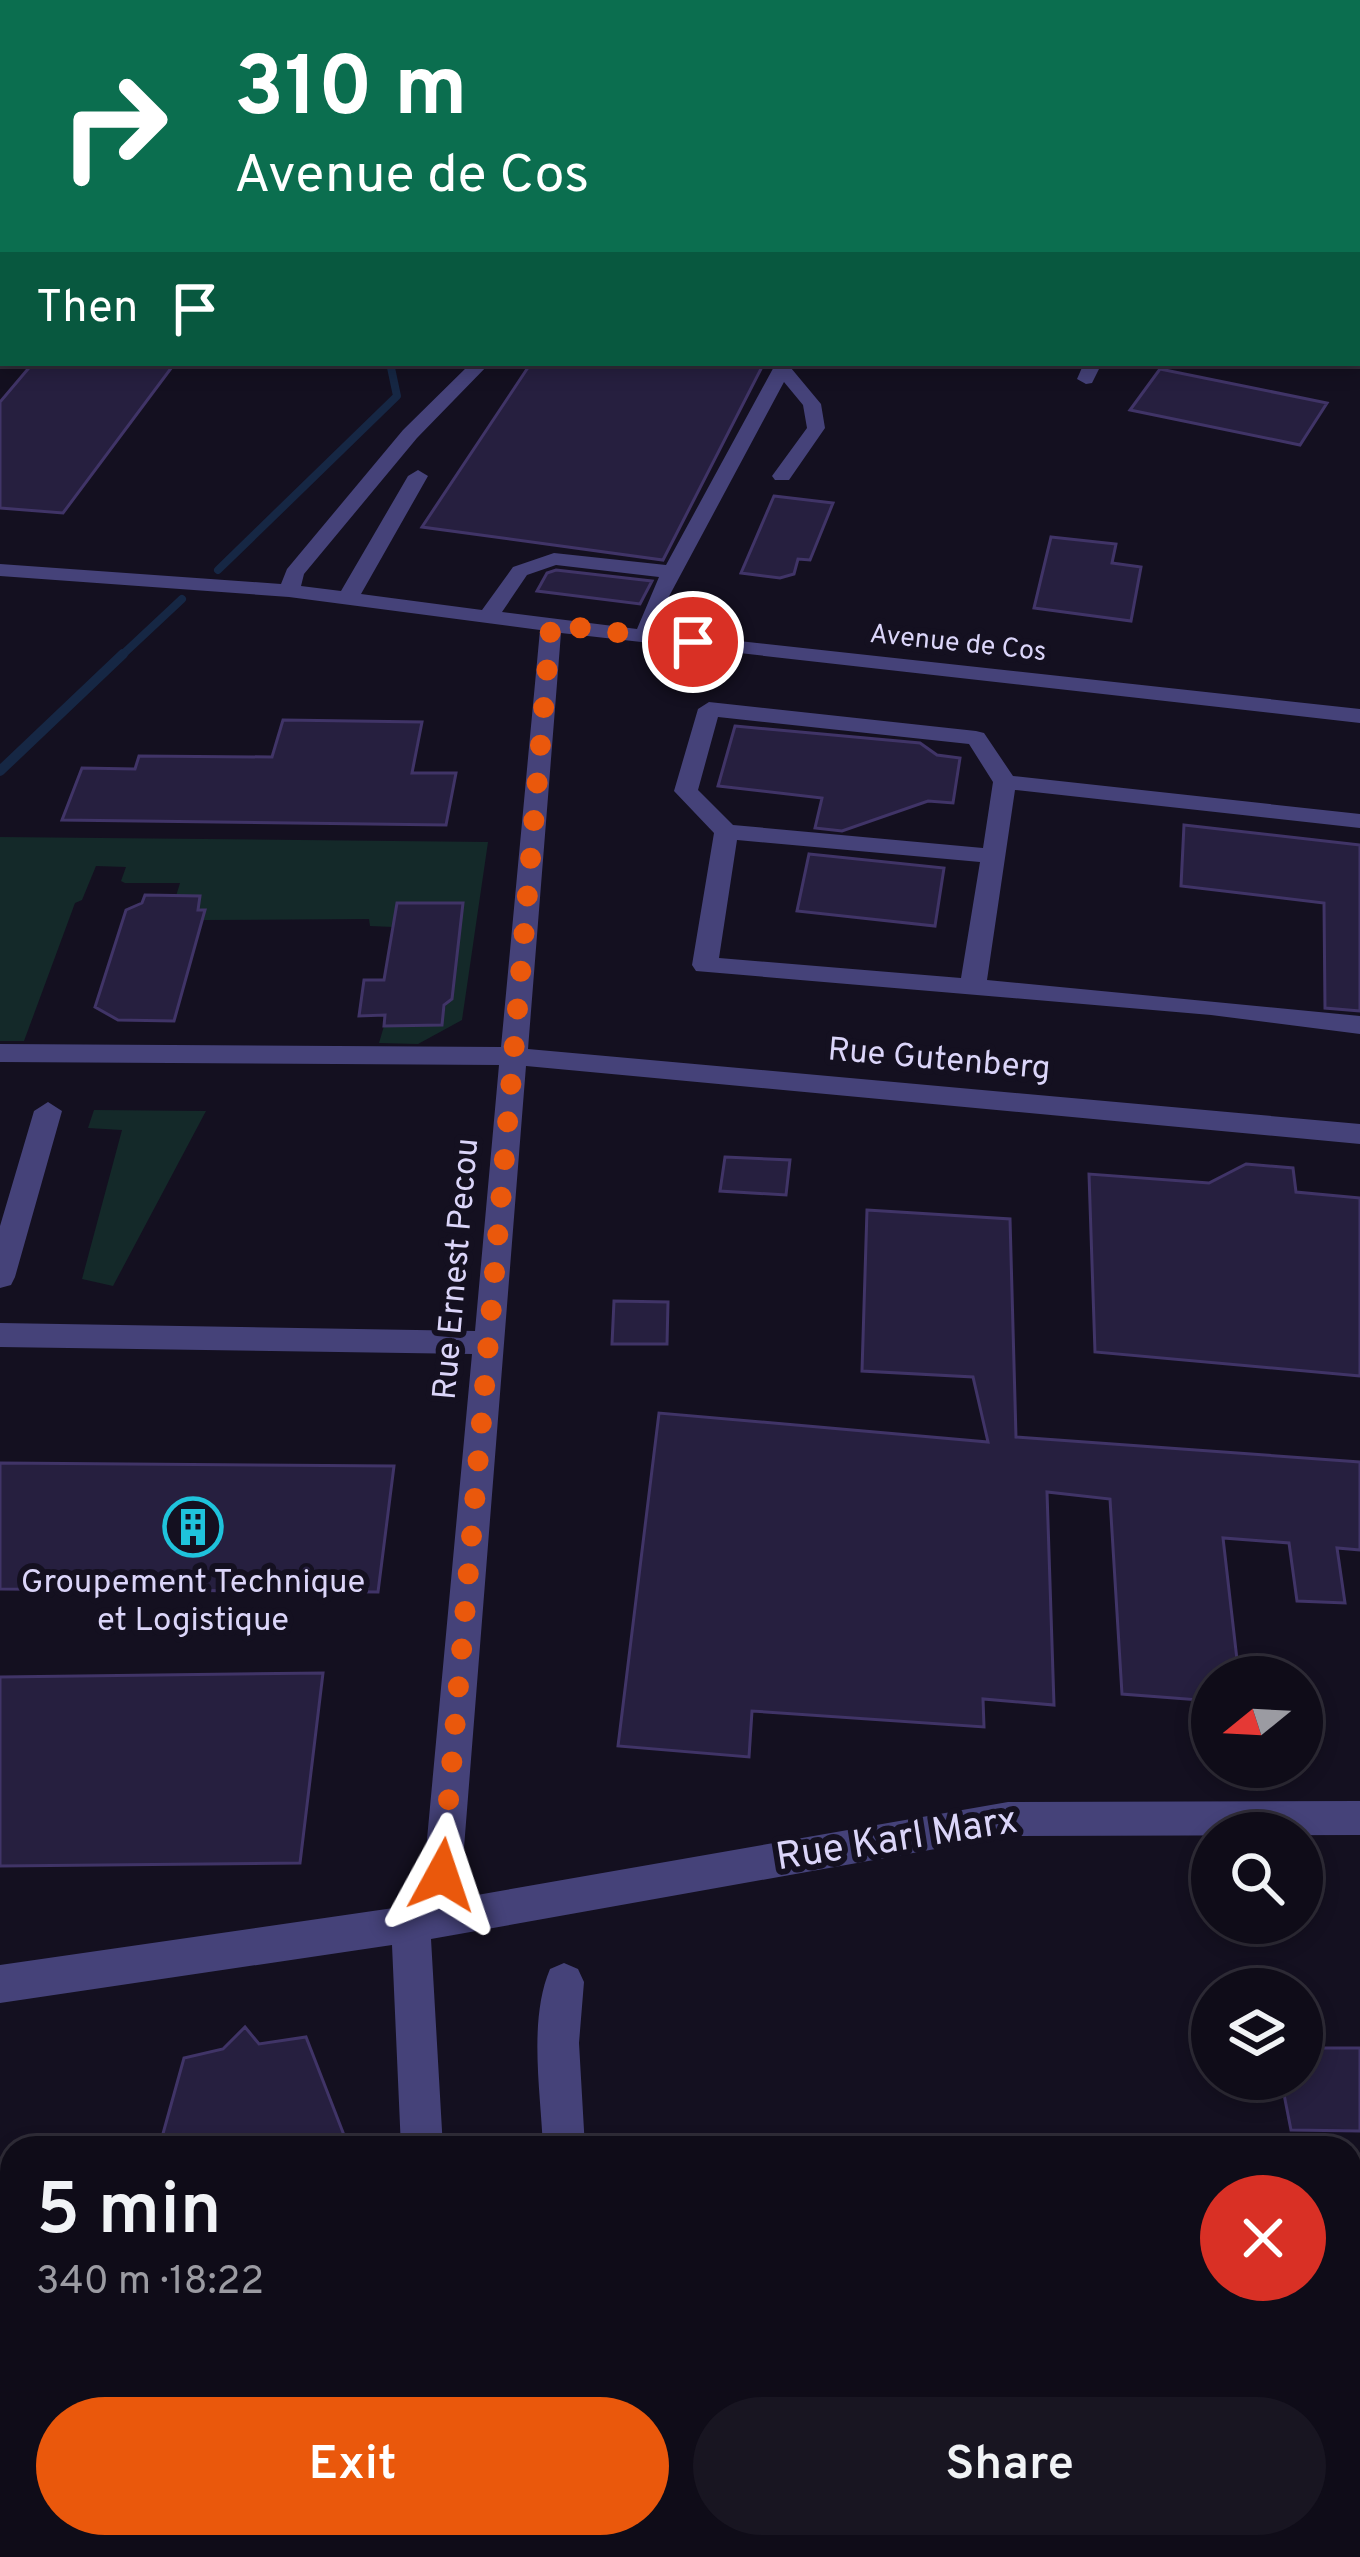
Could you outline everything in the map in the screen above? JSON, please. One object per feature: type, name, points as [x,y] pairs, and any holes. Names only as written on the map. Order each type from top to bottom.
[{"type":"street","points":[[289,591],[294,573],[410,434],[478,366]]},
{"type":"street","points":[[646,637],[656,602],[782,366]]},
{"type":"street","points":[[782,476],[816,428],[812,404],[784,366]]},
{"type":"street","points":[[760,409],[812,404]]},
{"type":"street","points":[[786,441],[809,439]]},
{"type":"street","points":[[741,446],[764,443]]},
{"type":"street","points":[[348,598],[418,476]]},
{"type":"street","points":[[489,615],[520,571],[554,559],[674,572]]},
{"type":"street","name":"Avenue de Cos","points":[[0,570],[289,591],[646,637],[1360,716]]},
{"type":"street","name":"Rue Ernest Pecou","points":[[420,2136],[425,1922],[488,1342],[551,624]]},
{"type":"street","points":[[973,987],[994,856],[1005,782],[976,738],[709,709],[686,791],[726,832],[994,856]]},
{"type":"street","points":[[1005,782],[1360,821]]},
{"type":"street","points":[[726,832],[705,965],[1211,1006],[1360,1025]]},
{"type":"street","name":"Rue Gutenberg","points":[[0,1053],[512,1056],[1360,1134]]},
{"type":"street","points":[[0,1277],[48,1111]]},
{"type":"street","points":[[0,1334],[488,1342]]},
{"type":"street","name":"Rue Karl Marx","points":[[0,1984],[425,1922],[1008,1819],[1360,1818]]},
{"type":"street","points":[[563,2136],[559,2043],[564,1982]]},
{"type":"green space","points":[[0,837],[488,842],[462,1020],[418,1044],[379,1043],[384,1026],[441,1025],[456,964],[463,903],[397,903],[393,927],[370,926],[369,919],[203,920],[205,911],[176,896],[180,883],[125,883],[121,881],[126,867],[96,866],[82,900],[75,903],[24,1041],[0,1041]]},
{"type":"green space","points":[[94,1110],[206,1111],[113,1286],[82,1279],[122,1130],[88,1128]]},
{"type":"building","points":[[30,366],[173,366],[63,513],[0,508],[0,402]]},
{"type":"building","points":[[529,366],[762,366],[663,560],[422,527]]},
{"type":"building","points":[[1160,369],[1327,403],[1300,445],[1130,410]]},
{"type":"building","points":[[774,496],[833,503],[810,560],[798,559],[794,574],[780,578],[741,573]]},
{"type":"building","points":[[1051,537],[1116,544],[1112,563],[1141,567],[1131,621],[1034,608]]},
{"type":"building","points":[[556,570],[652,581],[640,604],[537,591],[547,573]]},
{"type":"building","points":[[283,720],[422,722],[412,773],[456,773],[446,825],[62,820],[82,768],[135,769],[139,756],[272,757]]},
{"type":"building","points":[[735,726],[920,743],[937,755],[960,758],[953,803],[928,801],[842,831],[815,828],[822,798],[718,786]]},
{"type":"building","points":[[1184,825],[1360,845],[1360,1011],[1325,1008],[1324,903],[1181,886]]},
{"type":"building","points":[[809,854],[944,868],[935,926],[797,911]]},
{"type":"building","points":[[145,895],[200,896],[198,910],[205,910],[174,1021],[118,1020],[95,1007],[126,910],[142,903]]},
{"type":"building","points":[[397,903],[463,903],[452,999],[444,1005],[442,1025],[384,1026],[385,1015],[359,1016],[364,980],[384,980]]},
{"type":"building","points":[[725,1157],[790,1160],[786,1195],[720,1191]]},
{"type":"building","points":[[1246,1164],[1293,1168],[1296,1192],[1360,1198],[1360,1376],[1095,1352],[1089,1174],[1209,1183]]},
{"type":"building","points":[[867,1210],[1010,1219],[1016,1437],[1360,1462],[1360,1550],[1337,1548],[1345,1603],[1297,1601],[1289,1543],[1223,1538],[1237,1656],[1191,1656],[1191,1699],[1122,1694],[1110,1499],[1047,1492],[1054,1705],[983,1699],[984,1727],[752,1711],[749,1757],[618,1746],[659,1413],[988,1442],[973,1377],[862,1371]]},
{"type":"building","points":[[614,1301],[668,1302],[667,1344],[612,1344]]},
{"type":"building","name":"Groupement Technique et Logistique","points":[[0,1463],[394,1466],[378,1592],[0,1589]]},
{"type":"building","points":[[323,1673],[300,1863],[0,1866],[0,1677]]},
{"type":"building","points":[[245,2027],[259,2044],[306,2037],[344,2136],[162,2136],[184,2058],[223,2049]]},
{"type":"building","points":[[1323,2048],[1360,2048],[1360,2131],[1291,2130],[1285,2100],[1323,2100]]},
{"type":"waterway","points":[[218,570],[397,396],[391,366]]},
{"type":"waterway","points":[[120,657],[182,599]]},
{"type":"waterway","points":[[0,771],[123,654]]},
{"type":"place","name":"Groupement Technique et Logistique","points":[[193,1527]]},
{"type":"route","points":[[442,1875],[551,624],[693,642]]}]
